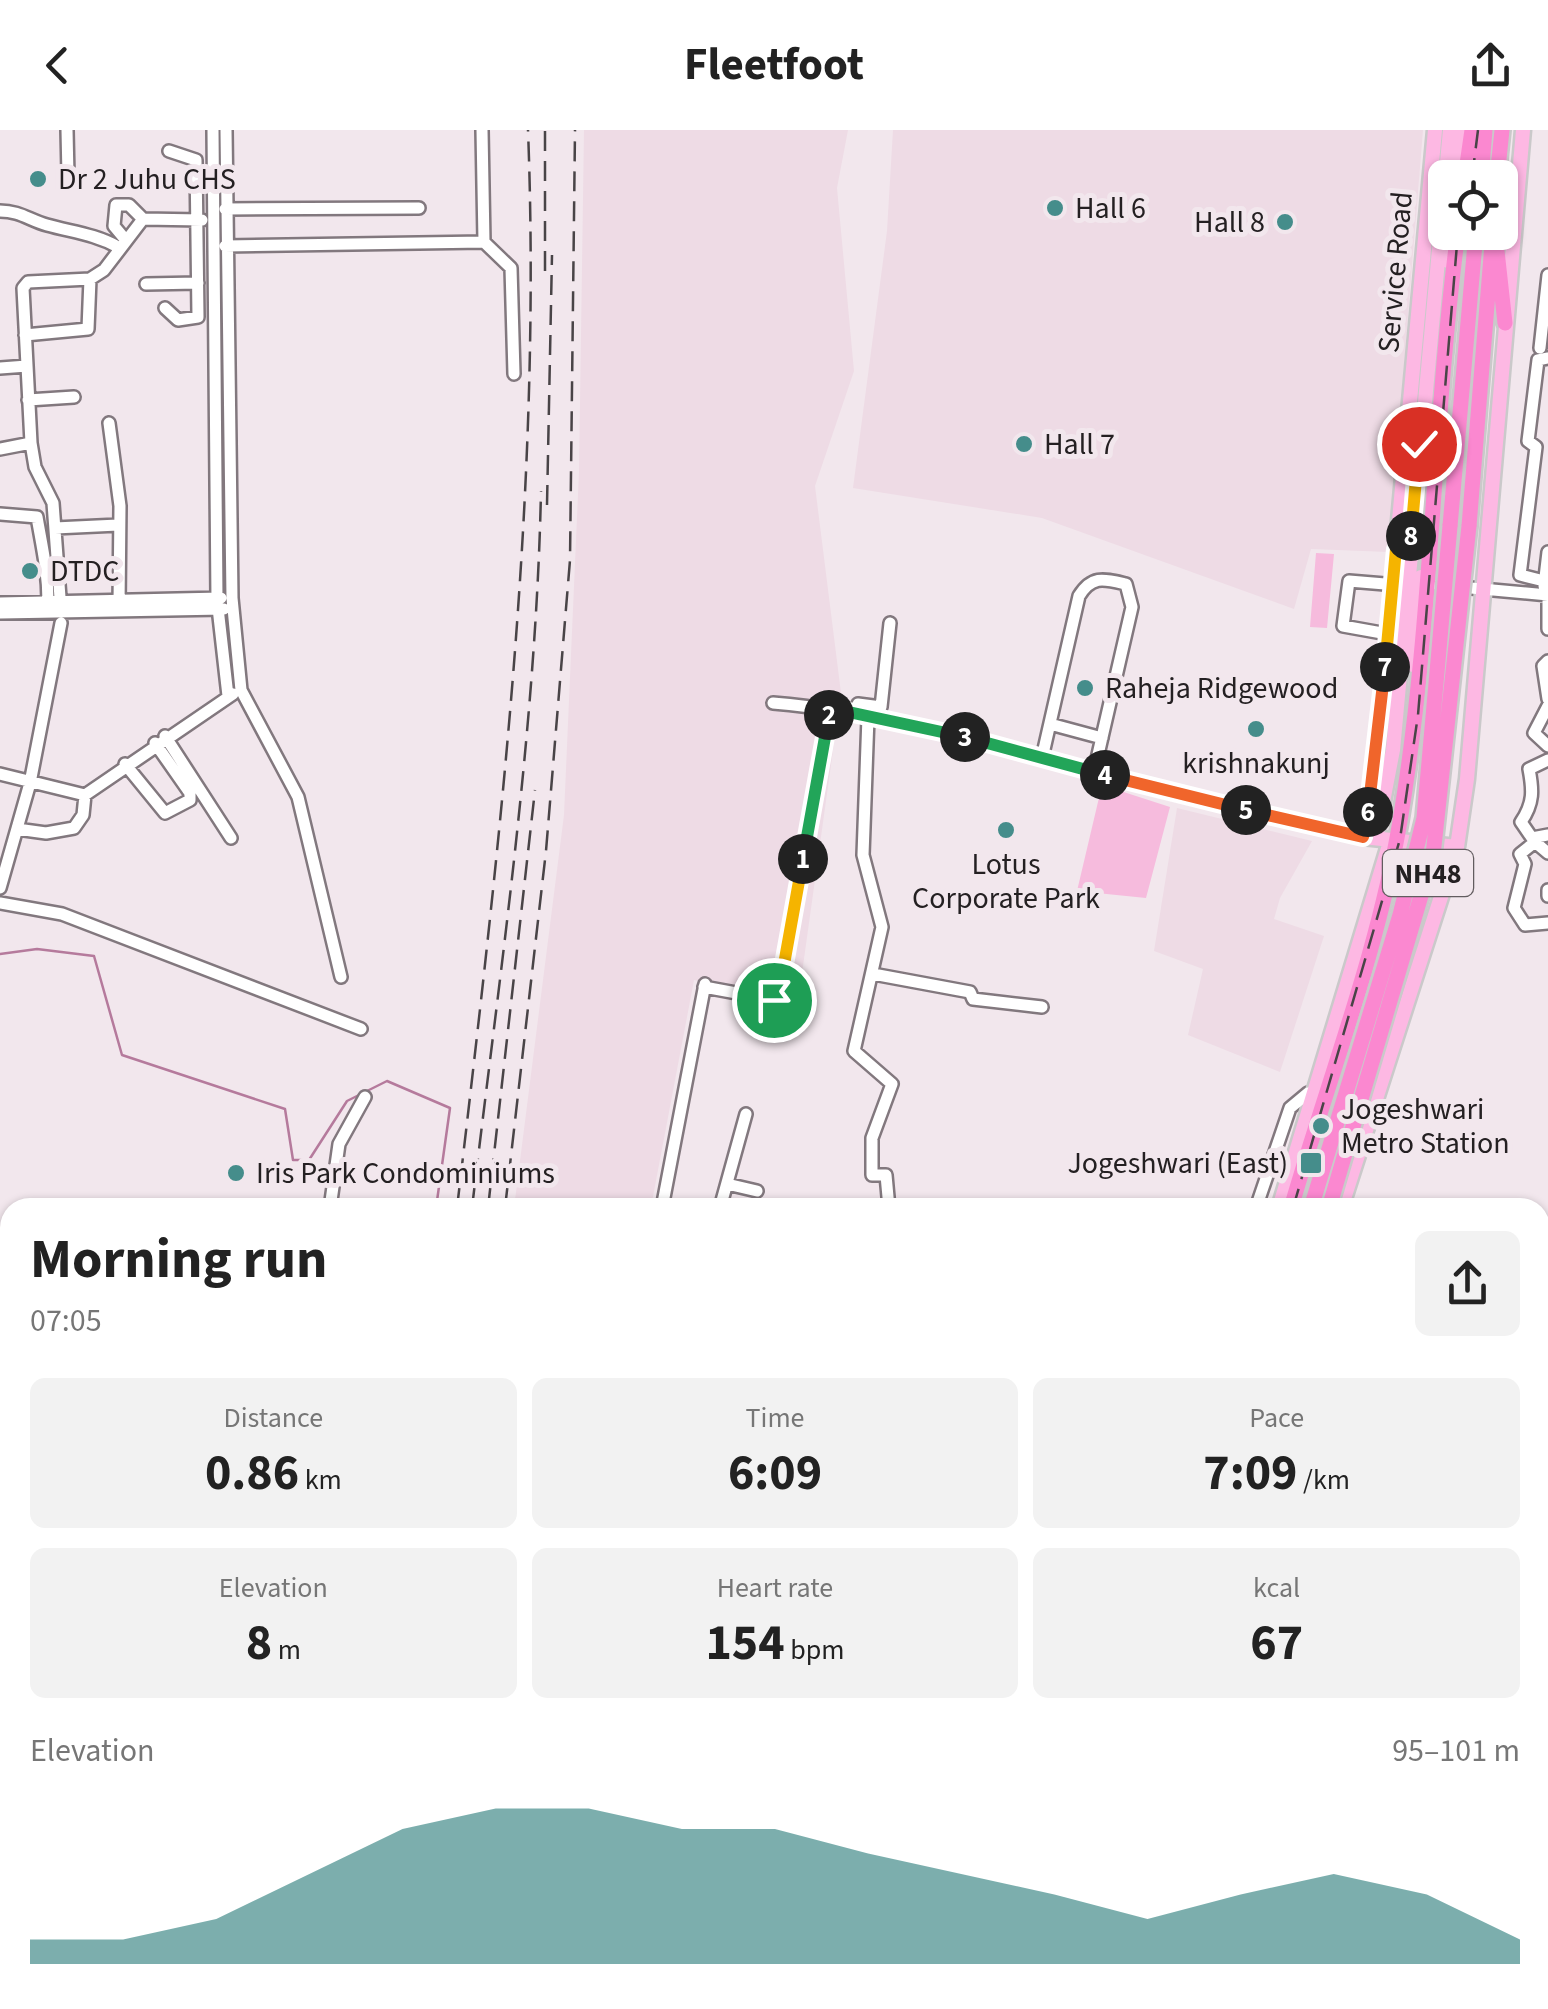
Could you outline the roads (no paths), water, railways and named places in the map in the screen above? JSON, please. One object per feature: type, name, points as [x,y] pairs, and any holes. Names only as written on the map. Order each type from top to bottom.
[{"type":"highway","points":[[1468,160],[1472,130]]},
{"type":"highway","points":[[1482,160],[1485,130]]},
{"type":"highway","points":[[1500,160],[1502,130]]},
{"type":"highway","points":[[1293,1198],[1382,839],[1428,584],[1456,250]]},
{"type":"highway","name":"NH48","points":[[1313,1198],[1416,854],[1428,782],[1474,250]]},
{"type":"highway","name":"NH48","points":[[1332,1198],[1433,855],[1469,526],[1492,250]]},
{"type":"highway","points":[[1495,250],[1505,323]]},
{"type":"main road","name":"Service Road","points":[[1435,130],[1435,160]]},
{"type":"main road","points":[[1444,160],[1450,130]]},
{"type":"main road","points":[[1458,160],[1462,130]]},
{"type":"main road","points":[[1344,1198],[1456,847],[1523,130]]},
{"type":"main road","name":"Service Road","points":[[1382,839],[1378,748],[1403,549],[1431,250]]},
{"type":"main road","points":[[1448,250],[1408,732],[1382,839],[1456,847]]},
{"type":"main road","points":[[1282,1198],[1319,1093]]},
{"type":"street","points":[[67,130],[68,176]]},
{"type":"street","points":[[212,130],[226,246],[232,604],[241,690],[298,797],[341,977]]},
{"type":"street","points":[[226,130],[221,216],[217,604],[228,696]]},
{"type":"street","points":[[482,130],[484,242]]},
{"type":"street","points":[[166,308],[178,320],[197,319],[196,160],[169,152]]},
{"type":"street","points":[[121,242],[114,226],[113,206],[129,205],[143,219],[197,220],[418,208]]},
{"type":"street","points":[[0,211],[15,211],[40,224],[121,242]]},
{"type":"street","points":[[0,888],[4,856],[17,829],[30,783],[58,609],[52,503],[35,467],[31,443],[24,284],[90,279],[104,270],[121,242],[143,219]]},
{"type":"street","points":[[226,246],[484,242],[511,268],[514,374]]},
{"type":"street","points":[[1546,596],[1520,575],[1536,447],[1528,441],[1542,350],[1548,275]]},
{"type":"street","points":[[25,335],[88,328],[90,279]]},
{"type":"street","points":[[146,284],[198,284]]},
{"type":"street","points":[[0,368],[27,366]]},
{"type":"street","points":[[28,400],[74,398]]},
{"type":"street","points":[[109,423],[118,473],[119,605]]},
{"type":"street","points":[[0,449],[31,443]]},
{"type":"street","points":[[0,514],[37,517],[40,545],[47,558],[58,609]]},
{"type":"street","points":[[55,528],[118,525]]},
{"type":"street","points":[[1548,552],[1548,629]]},
{"type":"street","points":[[1042,758],[1079,596],[1090,581],[1100,578],[1126,584],[1132,607],[1094,772]]},
{"type":"street","points":[[1391,634],[1343,626],[1348,581],[1396,585]]},
{"type":"street","points":[[1428,584],[1546,596]]},
{"type":"street","points":[[0,603],[58,609]]},
{"type":"street","points":[[0,614],[119,605],[232,604]]},
{"type":"street","points":[[889,1198],[886,1175],[872,1175],[872,1138],[892,1084],[854,1051],[882,928],[863,855],[871,714],[890,623]]},
{"type":"street","points":[[1548,660],[1542,666],[1548,703],[1534,733],[1548,746]]},
{"type":"street","points":[[17,829],[46,833],[74,828],[84,815],[85,796],[124,764],[241,690]]},
{"type":"street","points":[[774,703],[871,714],[1094,772],[1382,839]]},
{"type":"street","points":[[664,1198],[704,986],[774,1000],[779,992],[830,708]]},
{"type":"street","points":[[1050,724],[1102,738]]},
{"type":"street","points":[[124,764],[165,814],[190,800],[190,793],[160,740]]},
{"type":"street","points":[[160,740],[231,838]]},
{"type":"street","points":[[1548,760],[1529,769],[1533,782],[1532,810],[1522,822],[1532,838],[1548,834]]},
{"type":"street","points":[[0,774],[85,796]]},
{"type":"street","points":[[1548,853],[1535,842],[1520,854],[1525,864],[1514,908],[1525,925],[1548,922]]},
{"type":"street","points":[[0,903],[62,914],[361,1029]]},
{"type":"street","points":[[873,974],[970,992],[973,1000],[1042,1007]]},
{"type":"street","points":[[1259,1198],[1290,1108],[1319,1093]]},
{"type":"street","points":[[331,1198],[339,1144],[365,1096]]},
{"type":"street","points":[[723,1198],[746,1114]]},
{"type":"street","points":[[727,1184],[757,1191]]},
{"type":"waterway","points":[[0,954],[37,949],[94,956],[122,1055],[285,1109],[293,1160],[309,1160],[347,1101],[387,1081],[450,1108],[437,1198]]},
{"type":"railway","points":[[458,1198],[502,804],[523,535],[531,265],[528,130]]},
{"type":"railway","points":[[545,130],[545,271]]},
{"type":"railway","points":[[506,1198],[546,851],[570,560],[575,130]]},
{"type":"railway","points":[[1474,160],[1478,130]]},
{"type":"railway","points":[[1296,1198],[1400,839],[1418,715],[1457,250]]},
{"type":"railway","points":[[547,505],[552,255]]},
{"type":"railway","points":[[473,1198],[524,760],[541,491]]},
{"type":"railway","points":[[489,1198],[535,790]]},
{"type":"place","name":"Dr 2 Juhu CHS","points":[[38,179]]},
{"type":"place","name":"Hall 6","points":[[1055,208]]},
{"type":"place","name":"Hall 8","points":[[1285,222]]},
{"type":"place","name":"Hall 7","points":[[1024,444]]},
{"type":"place","name":"DTDC","points":[[30,571]]},
{"type":"place","name":"Raheja Ridgewood","points":[[1085,688]]},
{"type":"place","name":"krishnakunj","points":[[1256,729]]},
{"type":"place","name":"Lotus Corporate Park","points":[[1006,830]]},
{"type":"place","name":"Jogeshwari Metro Station","points":[[1321,1126]]},
{"type":"place","name":"Jogeshwari (East)","points":[[1311,1163]]},
{"type":"place","name":"Iris Park Condominiums","points":[[236,1173]]}]
